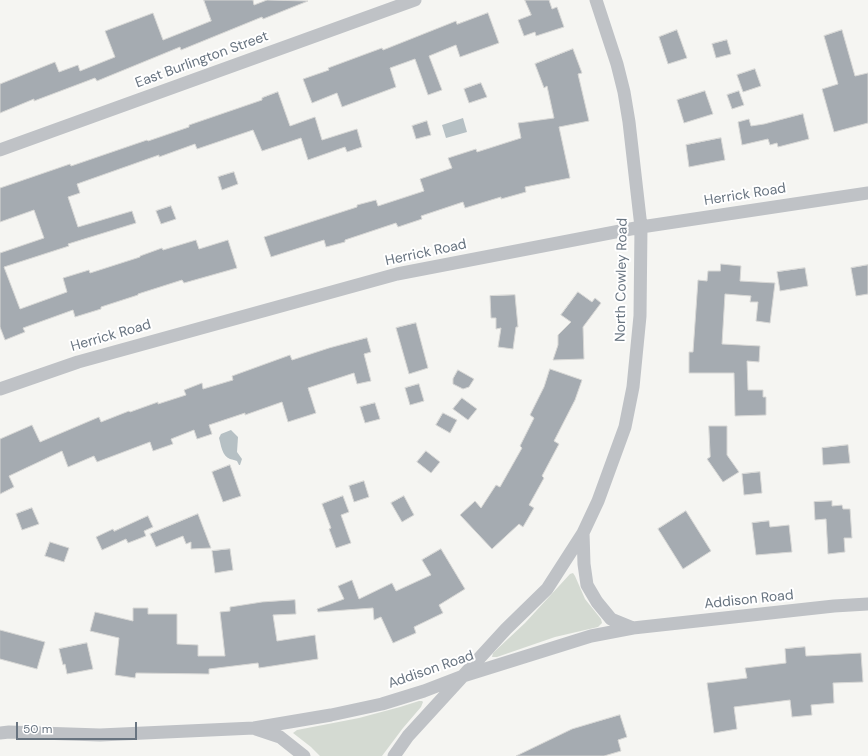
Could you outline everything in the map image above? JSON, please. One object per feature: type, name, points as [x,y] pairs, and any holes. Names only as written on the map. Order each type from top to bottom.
[{"type":"street","name":"East Burlington Street","points":[[0,150],[415,0]]},
{"type":"street","name":"North Cowley Road","points":[[394,756],[408,736],[463,676],[547,589],[583,533],[598,501],[626,427],[633,387],[640,316],[641,227],[629,122],[625,100],[617,64],[596,0]]},
{"type":"street","name":"Herrick Road","points":[[0,389],[78,362],[397,274],[641,227],[868,193]]},
{"type":"street","name":"North Cowley Road","points":[[583,533],[584,564],[587,585],[597,602],[611,619],[633,628]]},
{"type":"street","name":"Addison Road","points":[[3,731],[100,735],[254,728],[331,715],[382,704],[424,691],[463,676],[591,636],[633,628],[826,607],[868,604]]},
{"type":"street","points":[[254,728],[280,737],[304,756]]},
{"type":"shaded area","points":[[463,118],[467,132],[446,138],[442,125]]},
{"type":"shaded area","points":[[231,430],[238,437],[237,452],[242,459],[240,465],[237,461],[227,458],[220,444],[219,438],[221,434]]},
{"type":"shaded area","points":[[573,573],[585,599],[601,619],[602,623],[598,627],[555,637],[497,657],[492,657],[493,653],[525,623],[570,574]]},
{"type":"shaded area","points":[[419,701],[423,702],[421,707],[382,756],[320,756],[293,733],[297,730],[359,718]]},
{"type":"building","points":[[204,0],[253,0],[254,5],[267,0],[308,1],[263,19],[262,17],[181,50],[180,47],[97,81],[95,78],[34,101],[34,99],[0,113],[0,84],[55,62],[59,72],[78,65],[80,71],[115,57],[105,31],[153,13],[163,40],[211,21]]},
{"type":"building","points":[[525,0],[549,0],[552,9],[557,7],[564,27],[536,36],[535,32],[524,36],[518,20],[531,15]]},
{"type":"building","points":[[488,13],[499,43],[460,57],[456,45],[429,56],[442,90],[428,95],[415,59],[390,68],[396,87],[342,107],[337,93],[312,103],[303,79],[329,70],[328,68],[382,48],[383,50],[456,21],[457,24]]},
{"type":"building","points":[[677,30],[687,58],[668,64],[659,37]]},
{"type":"building","points":[[842,30],[855,76],[868,73],[868,123],[834,132],[822,89],[838,84],[824,36]]},
{"type":"building","points":[[727,40],[731,54],[716,58],[712,44]]},
{"type":"building","points":[[573,49],[582,73],[578,74],[589,121],[559,127],[570,178],[525,187],[526,192],[501,199],[501,197],[465,208],[463,202],[421,216],[422,219],[398,227],[396,223],[345,240],[345,242],[326,247],[324,240],[271,257],[264,237],[357,207],[357,205],[376,200],[378,206],[424,191],[420,179],[452,168],[448,158],[476,149],[477,152],[521,138],[518,123],[554,118],[547,86],[544,88],[535,64]]},
{"type":"building","points":[[755,69],[761,86],[743,92],[737,75]]},
{"type":"building","points":[[481,83],[487,97],[469,103],[464,89]]},
{"type":"building","points":[[705,91],[713,114],[684,123],[677,100]]},
{"type":"building","points":[[739,91],[744,105],[732,109],[727,95]]},
{"type":"building","points":[[278,92],[290,126],[315,117],[322,140],[357,129],[362,147],[347,152],[345,147],[308,160],[301,138],[262,151],[253,130],[197,149],[195,144],[159,157],[159,155],[77,184],[80,193],[68,197],[78,227],[132,211],[136,223],[68,244],[69,246],[4,267],[20,309],[67,292],[63,278],[89,270],[90,273],[140,257],[162,248],[163,250],[196,240],[199,249],[228,240],[237,268],[184,283],[182,280],[75,317],[73,310],[23,328],[25,332],[5,340],[0,327],[0,253],[44,238],[34,210],[0,222],[0,188],[70,164],[71,166],[189,127],[189,125],[262,100],[262,98]]},
{"type":"building","points":[[803,114],[809,139],[778,147],[777,143],[770,145],[768,139],[742,145],[738,122],[749,119],[751,126]]},
{"type":"building","points":[[427,121],[431,135],[416,139],[412,126]]},
{"type":"building","points":[[721,138],[725,160],[689,167],[686,145]]},
{"type":"building","points":[[234,172],[238,184],[222,190],[218,177]]},
{"type":"building","points":[[171,206],[176,219],[161,224],[156,211]]},
{"type":"building","points":[[721,264],[741,266],[740,281],[775,283],[770,323],[756,321],[758,302],[750,302],[751,296],[725,294],[722,344],[760,346],[759,362],[747,361],[748,390],[763,390],[763,397],[766,397],[766,415],[735,416],[734,373],[689,373],[689,352],[693,352],[698,280],[707,281],[708,271],[720,271]]},
{"type":"building","points":[[868,265],[868,294],[856,296],[851,268]]},
{"type":"building","points":[[805,268],[808,286],[780,291],[777,272]]},
{"type":"building","points":[[578,292],[592,302],[595,298],[601,303],[583,327],[584,359],[553,360],[558,345],[558,335],[571,322],[561,315]]},
{"type":"building","points":[[515,295],[518,327],[516,327],[513,349],[498,347],[501,328],[496,329],[496,318],[491,318],[490,296]]},
{"type":"building","points":[[416,323],[428,368],[409,374],[396,328]]},
{"type":"building","points":[[367,338],[371,352],[364,354],[371,381],[357,384],[354,373],[308,388],[316,413],[288,422],[282,402],[245,415],[245,413],[209,425],[212,434],[197,439],[194,430],[171,439],[173,444],[153,451],[150,442],[97,462],[94,456],[68,467],[62,451],[9,476],[14,487],[0,494],[0,439],[32,425],[40,442],[99,417],[101,422],[129,411],[130,412],[158,402],[158,404],[186,395],[184,390],[202,383],[203,389],[233,380],[232,376],[290,355],[292,360]]},
{"type":"building","points":[[550,369],[582,380],[575,400],[554,441],[559,444],[542,476],[544,478],[529,505],[534,508],[523,527],[519,524],[492,549],[460,515],[475,501],[481,508],[496,485],[500,487],[522,448],[520,446],[534,418],[530,415],[544,387]]},
{"type":"building","points":[[458,370],[474,379],[469,387],[463,389],[453,384],[453,379]]},
{"type":"building","points":[[419,384],[424,401],[410,405],[405,388]]},
{"type":"building","points":[[462,398],[477,409],[468,420],[453,409]]},
{"type":"building","points":[[375,403],[380,419],[365,423],[360,407]]},
{"type":"building","points":[[443,413],[457,420],[450,433],[436,425]]},
{"type":"building","points":[[709,426],[727,426],[727,455],[739,472],[723,482],[707,459],[710,457]]},
{"type":"building","points":[[848,445],[850,463],[823,465],[822,448]]},
{"type":"building","points":[[426,451],[440,462],[431,473],[417,462]]},
{"type":"building","points":[[230,465],[241,496],[223,502],[212,472]]},
{"type":"building","points":[[760,472],[762,493],[744,495],[742,474]]},
{"type":"building","points":[[364,481],[369,497],[354,502],[349,486]]},
{"type":"building","points":[[343,496],[349,512],[341,515],[351,543],[336,548],[329,529],[331,528],[322,504]]},
{"type":"building","points":[[404,496],[414,515],[402,522],[391,503]]},
{"type":"building","points":[[832,501],[832,506],[842,505],[843,509],[850,509],[852,538],[844,538],[845,552],[828,554],[826,519],[815,520],[814,502]]},
{"type":"building","points":[[32,508],[39,524],[22,530],[16,514]]},
{"type":"building","points":[[686,511],[711,551],[683,569],[658,529]]},
{"type":"building","points":[[198,514],[211,548],[191,549],[191,542],[186,544],[183,536],[156,547],[150,534]]},
{"type":"building","points":[[148,516],[153,527],[144,531],[146,536],[128,543],[126,539],[102,550],[96,537]]},
{"type":"building","points":[[769,521],[770,527],[789,525],[792,552],[756,555],[752,523]]},
{"type":"building","points":[[50,542],[69,548],[64,562],[45,556]]},
{"type":"building","points":[[230,549],[233,570],[215,573],[212,551]]},
{"type":"building","points":[[441,549],[465,589],[439,605],[443,613],[414,627],[416,633],[393,643],[381,617],[374,620],[373,608],[318,612],[317,609],[344,599],[338,586],[352,580],[359,599],[392,583],[396,591],[431,575],[422,560]]},
{"type":"building","points":[[295,600],[296,614],[273,615],[277,641],[315,635],[318,659],[259,668],[258,663],[209,669],[209,674],[136,673],[135,678],[115,675],[119,638],[90,631],[95,612],[133,621],[133,608],[148,608],[148,614],[177,614],[177,644],[198,645],[198,656],[225,656],[220,612],[230,611],[230,607],[262,602]]},
{"type":"building","points":[[0,630],[45,642],[37,669],[0,659]]},
{"type":"building","points":[[87,643],[93,669],[67,674],[59,649]]},
{"type":"building","points":[[805,647],[806,656],[861,653],[863,682],[833,683],[834,703],[811,705],[812,715],[792,717],[790,700],[734,707],[737,729],[714,733],[707,683],[747,678],[745,668],[786,663],[785,649]]},
{"type":"building","points":[[620,715],[627,737],[618,740],[621,751],[604,756],[516,756],[572,729]]}]
